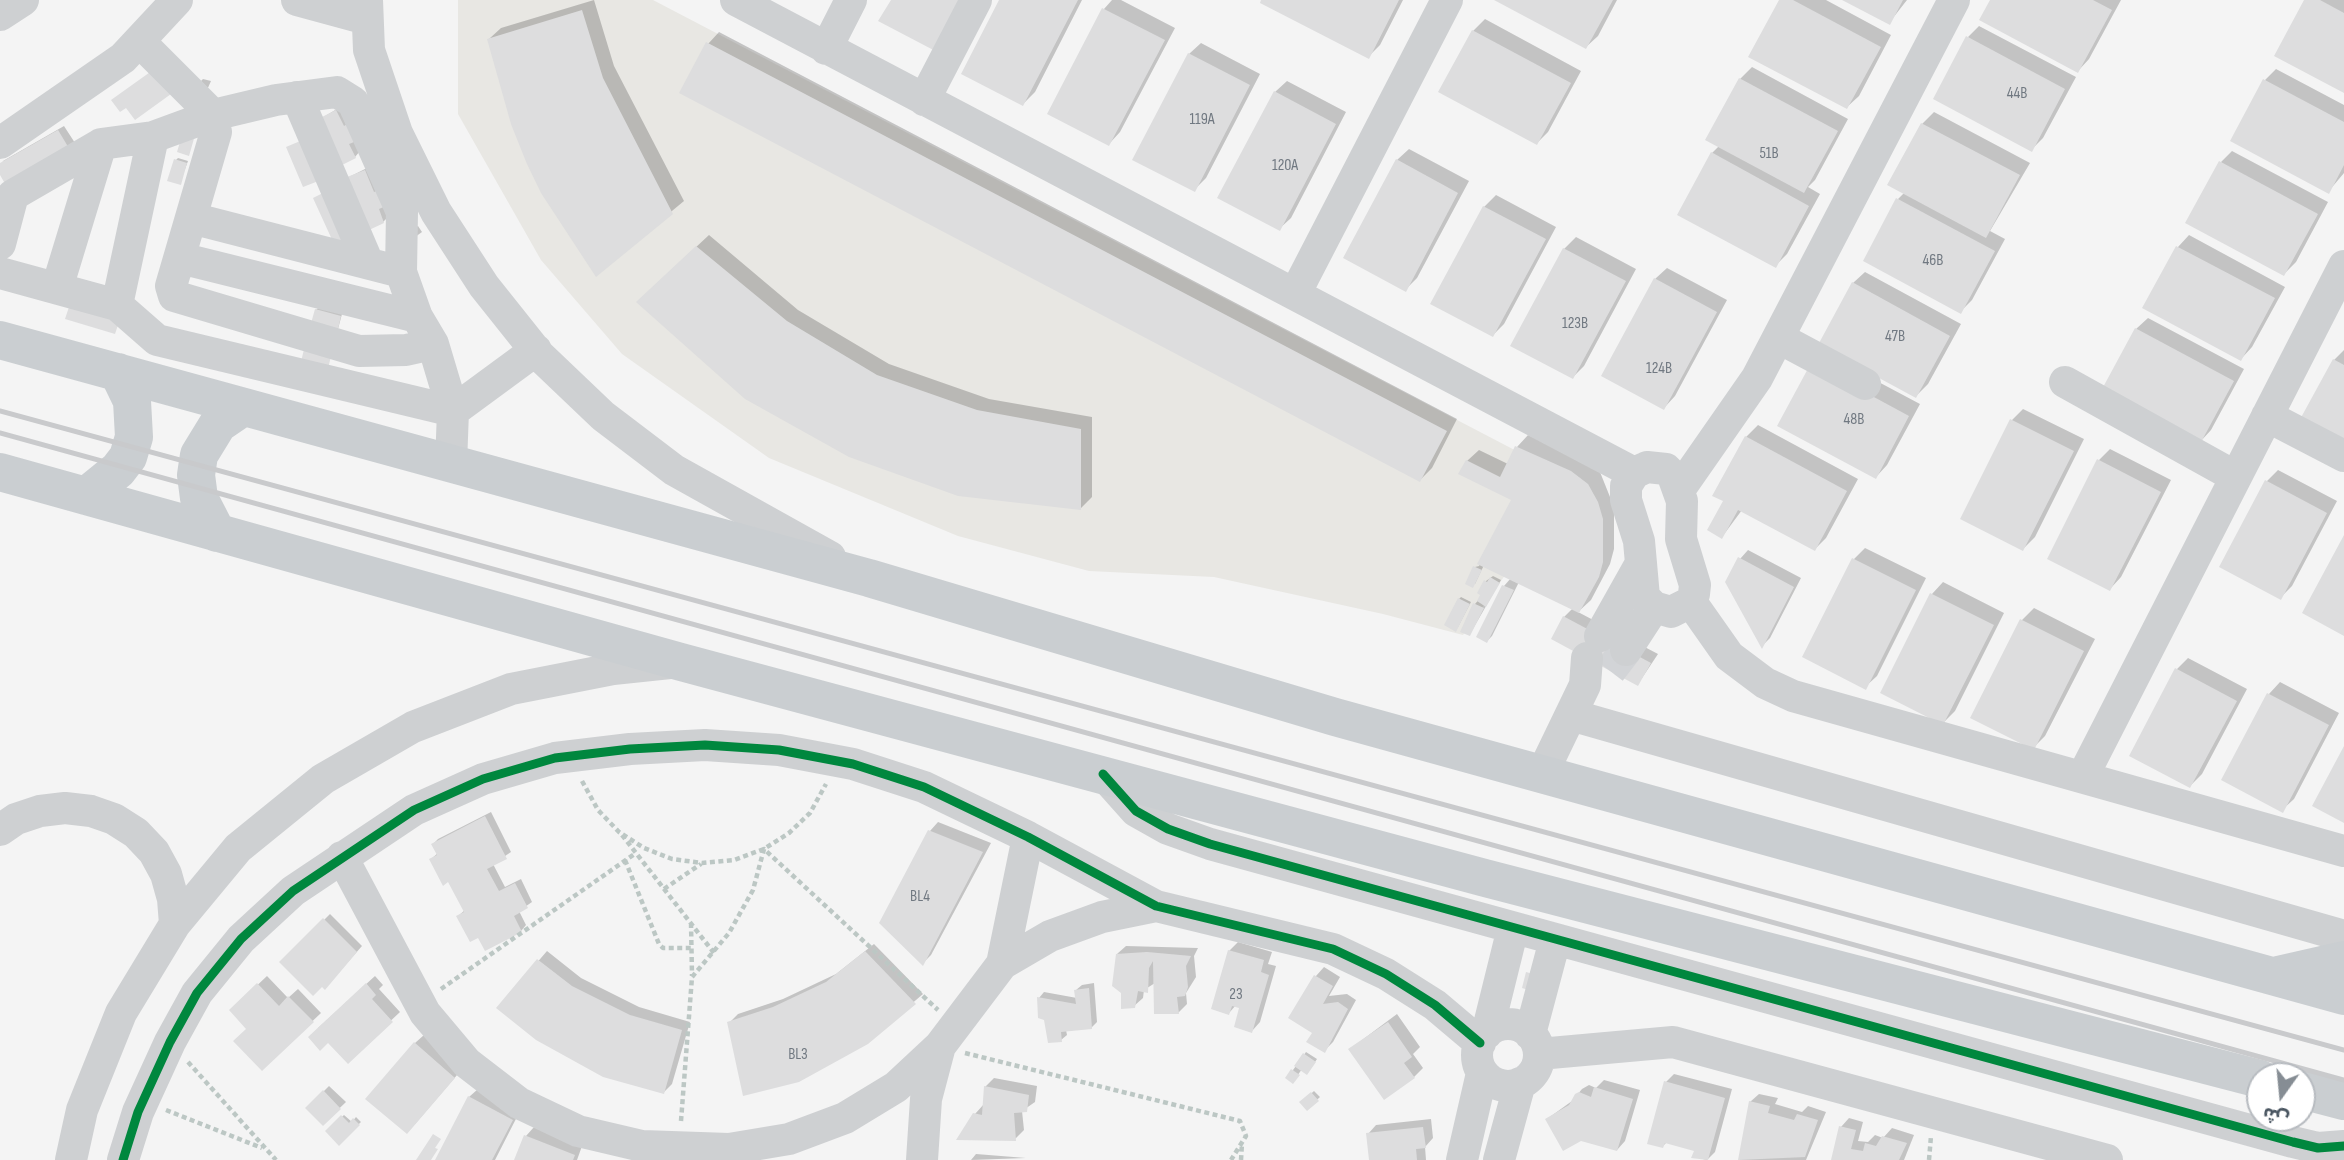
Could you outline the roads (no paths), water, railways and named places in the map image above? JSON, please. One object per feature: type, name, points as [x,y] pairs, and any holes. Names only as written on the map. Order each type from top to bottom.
[{"type":"main road","points":[[0,340],[869,578],[1335,717],[1543,772],[2344,996]]},
{"type":"main road","points":[[86,496],[118,471],[128,457],[134,437],[135,416],[132,401],[118,373]]},
{"type":"main road","points":[[217,533],[199,498],[196,475],[199,456],[218,424],[243,407]]},
{"type":"main road","points":[[0,472],[681,662],[1472,874],[2246,1075]]},
{"type":"main road","points":[[2273,976],[2344,960]]},
{"type":"main road","points":[[2316,1094],[2344,1101]]},
{"type":"street","points":[[0,15],[22,0]]},
{"type":"street","points":[[0,143],[113,66],[177,0]]},
{"type":"street","points":[[297,0],[367,10],[369,50],[397,133],[436,212],[484,286],[536,350],[603,416],[674,470],[869,578]]},
{"type":"street","points":[[736,0],[1296,292],[1634,473]]},
{"type":"street","points":[[826,49],[851,0]]},
{"type":"street","points":[[924,100],[976,0]]},
{"type":"street","points":[[1296,292],[1447,0]]},
{"type":"street","points":[[1679,490],[1757,378],[1954,0]]},
{"type":"street","points":[[139,41],[213,116],[216,132],[171,286],[174,296],[359,351],[406,350],[433,344]]},
{"type":"street","points":[[0,244],[13,195],[101,144],[153,137],[213,116],[298,97],[337,92],[353,102],[402,212],[401,272],[417,317],[433,344],[453,411],[451,464]]},
{"type":"street","points":[[298,97],[368,263]]},
{"type":"street","points":[[117,304],[153,137]]},
{"type":"street","points":[[57,288],[101,144]]},
{"type":"street","points":[[191,218],[401,272]]},
{"type":"street","points":[[180,258],[417,317]]},
{"type":"street","points":[[2083,775],[2344,266]]},
{"type":"street","points":[[0,273],[117,304],[157,340],[453,411],[536,350]]},
{"type":"street","points":[[1779,338],[1865,384]]},
{"type":"street","points":[[2065,382],[2236,477]]},
{"type":"street","points":[[2267,416],[2344,456]]},
{"type":"street","points":[[1691,602],[1671,612],[1654,607],[1644,597],[1639,541],[1626,500],[1626,486],[1634,473],[1647,467],[1665,469],[1673,477],[1679,490],[1681,539],[1695,585],[1691,602],[1729,656],[1765,683],[1793,696],[2083,775],[2344,851]]},
{"type":"street","points":[[1543,772],[1602,660],[1641,563]]},
{"type":"street","points":[[1602,660],[1654,607]]},
{"type":"street","points":[[71,1160],[82,1110],[121,1013],[175,924],[238,848],[323,779],[413,726],[511,690],[613,669],[681,662]]},
{"type":"street","points":[[1571,715],[2344,936]]},
{"type":"street","points":[[123,1160],[143,1101],[170,1042],[197,993],[241,939],[293,891],[414,810],[483,779],[574,756],[705,745],[779,750],[835,760],[923,787],[1028,837],[1156,906],[1333,949],[1386,974],[1435,1005],[1483,1050],[1499,1085],[1520,1083],[1532,1075],[1535,1044],[1555,940]]},
{"type":"street","points":[[1103,774],[1136,811],[1168,829],[1210,844],[2292,1142],[2318,1148],[2344,1146]]},
{"type":"street","points":[[0,830],[16,819],[40,811],[65,808],[90,811],[114,819],[136,833],[154,852],[170,887],[175,924]]},
{"type":"street","points":[[1002,964],[1028,837]]},
{"type":"street","points":[[342,858],[420,1004],[467,1063],[519,1103],[578,1131],[642,1146],[730,1149],[778,1160]]},
{"type":"street","points":[[730,1149],[789,1139],[845,1118],[896,1087],[948,1037],[1002,964],[1050,936],[1102,917],[1156,906]]},
{"type":"street","points":[[1462,1160],[1483,1050],[1513,928]]},
{"type":"street","points":[[1483,1050],[1509,1025],[1535,1044],[1673,1042],[2107,1160]]},
{"type":"street","points":[[922,1160],[926,1099],[948,1037]]},
{"type":"street","points":[[1499,1160],[1520,1083]]},
{"type":"tunnel","points":[[1610,671],[1626,650]]},
{"type":"railway","points":[[0,411],[2344,1050]]},
{"type":"railway","points":[[0,433],[2344,1080]]}]
